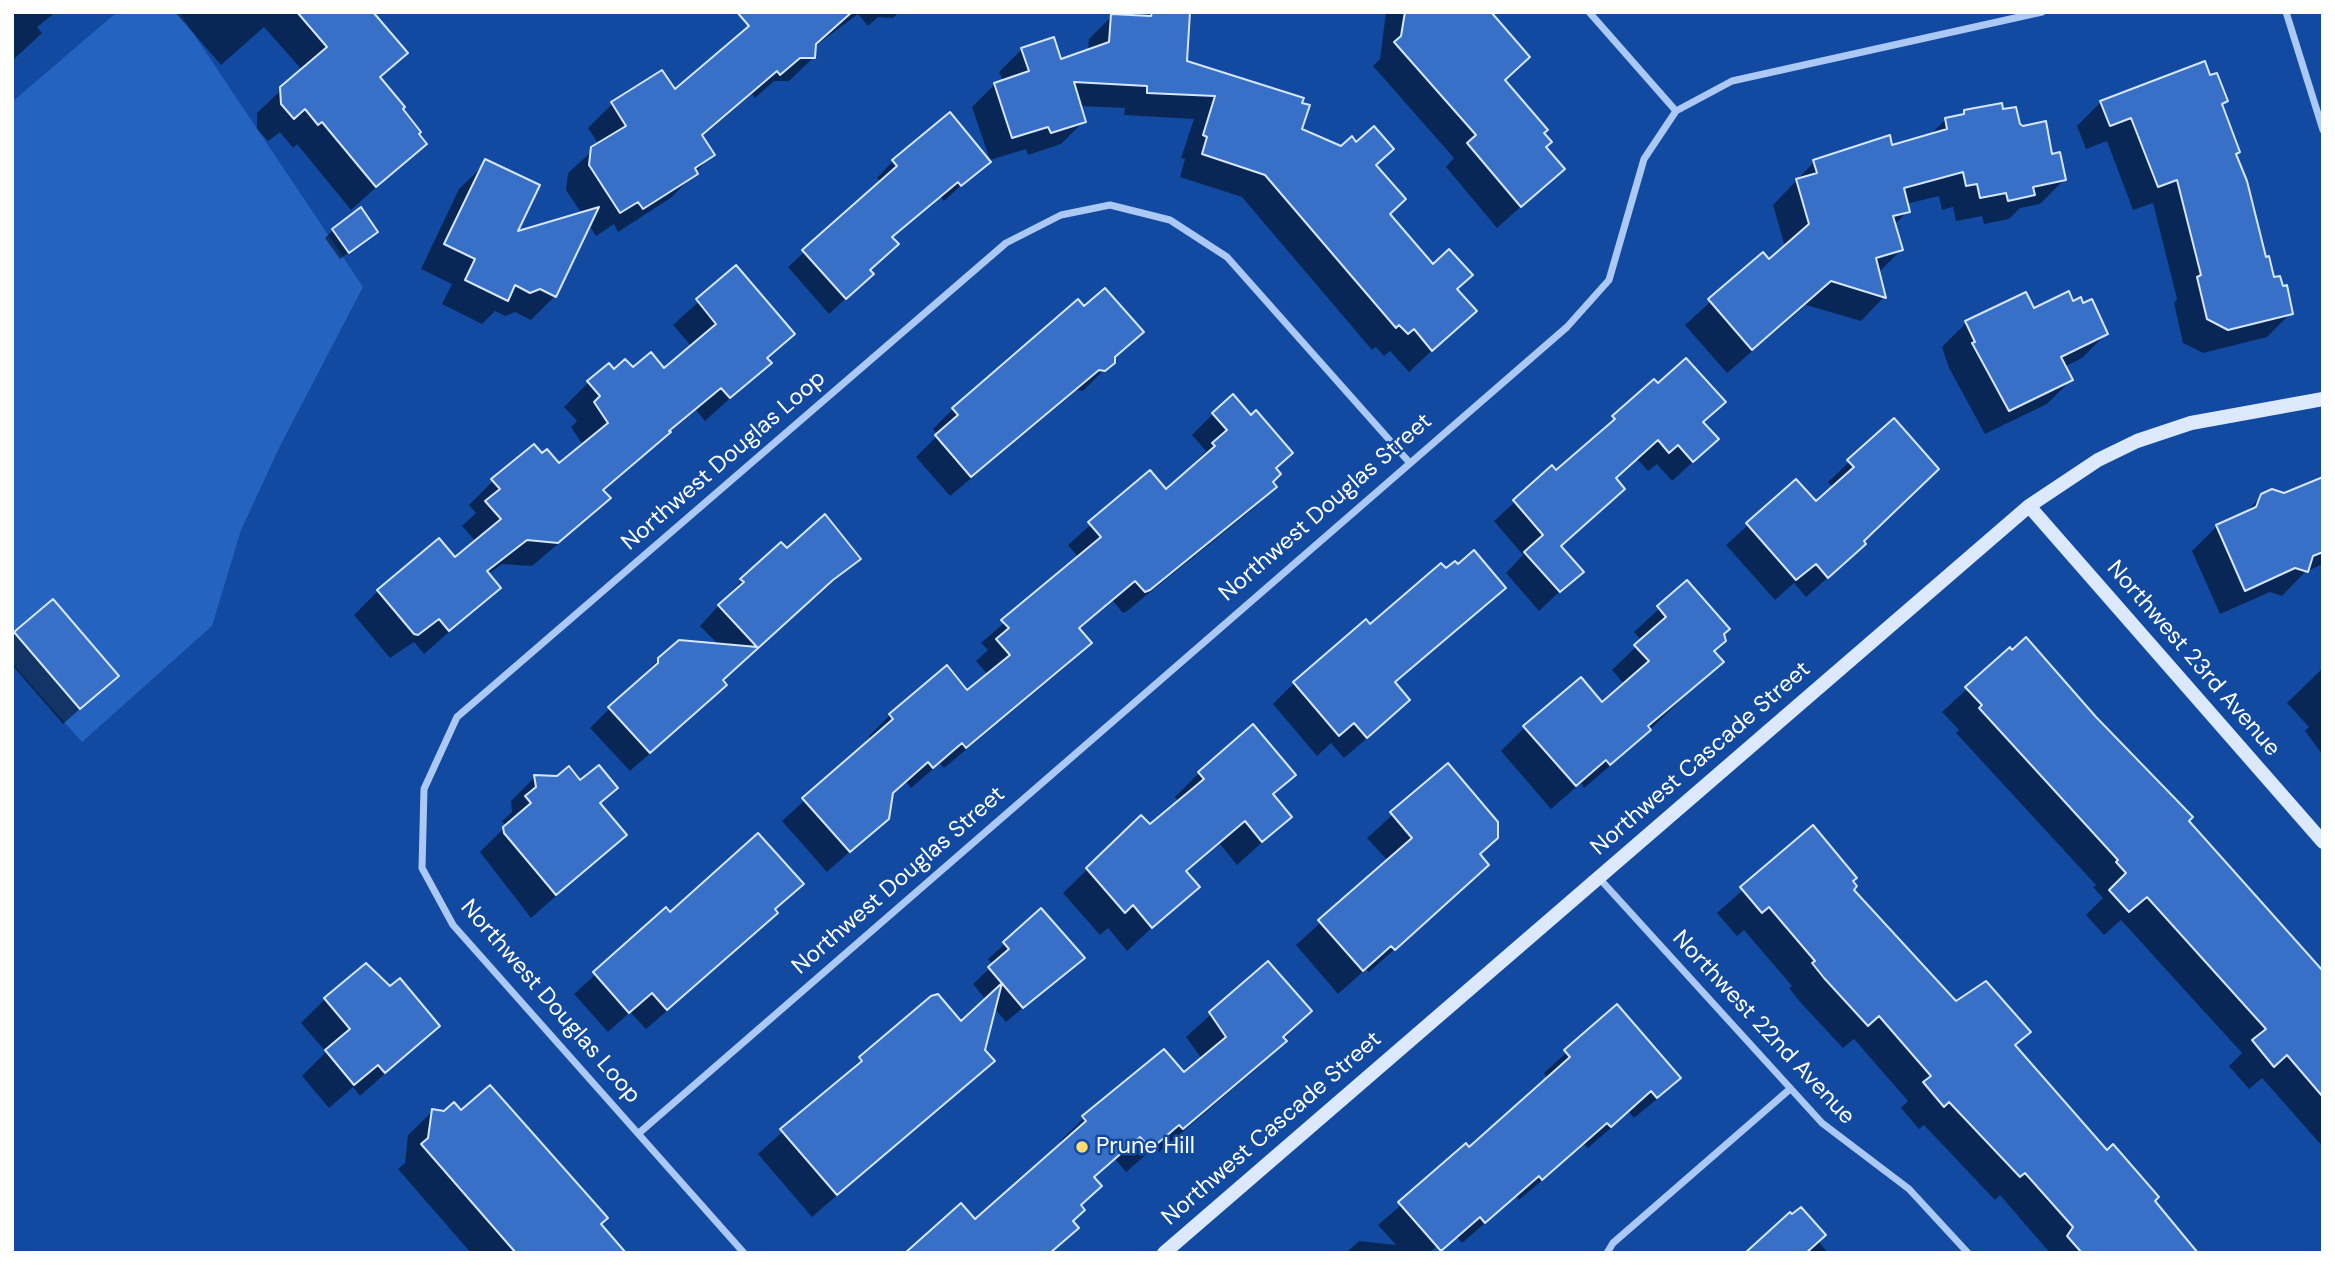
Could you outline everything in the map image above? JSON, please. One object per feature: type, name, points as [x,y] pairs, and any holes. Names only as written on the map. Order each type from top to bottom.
[{"type":"street","points":[[1589,12],[1676,111]]},
{"type":"street","name":"Northwest Douglas Street","points":[[639,1133],[1567,327],[1609,280],[1644,159],[1676,111],[1732,81],[2042,12]]},
{"type":"street","points":[[2286,12],[2323,130]]},
{"type":"street","name":"Northwest Douglas Loop","points":[[744,1253],[453,925],[422,868],[425,789],[457,717],[1006,243],[1061,215],[1110,205],[1170,220],[1227,257],[1409,462]]},
{"type":"street","name":"Northwest Cascade Street","points":[[1164,1253],[2029,506],[2098,460],[2137,441],[2191,423],[2323,399]]},
{"type":"street","name":"Northwest 23rd Avenue","points":[[2029,506],[2323,842]]},
{"type":"street","name":"Northwest 22nd Avenue","points":[[1599,878],[1790,1089],[1843,1142],[1909,1189],[1968,1253]]},
{"type":"street","points":[[1606,1253],[1613,1243],[1790,1089]]},
{"type":"shaded area","points":[[117,12],[179,12],[363,287],[280,446],[241,530],[212,626],[82,742],[12,663],[12,102]]},
{"type":"building","points":[[297,12],[373,12],[408,53],[380,77],[405,107],[403,109],[427,144],[376,187],[322,122],[318,125],[305,109],[294,119],[281,104],[280,87],[327,47]]},
{"type":"building","points":[[737,12],[852,12],[816,44],[815,58],[800,58],[780,75],[777,71],[702,135],[715,155],[695,168],[698,174],[643,209],[638,202],[620,213],[589,165],[591,147],[626,126],[611,102],[662,70],[675,89],[749,26]]},
{"type":"building","points":[[1152,12],[1190,12],[1187,61],[1304,98],[1302,103],[1310,105],[1302,129],[1341,146],[1352,136],[1356,142],[1374,126],[1394,149],[1376,165],[1406,199],[1390,214],[1433,264],[1449,249],[1473,275],[1457,289],[1477,311],[1432,351],[1414,329],[1408,334],[1399,325],[1396,328],[1265,175],[1202,154],[1207,137],[1203,135],[1215,96],[1147,93],[1147,86],[1074,82],[1086,122],[1051,133],[1048,127],[1012,138],[994,83],[1029,71],[1021,48],[1054,37],[1061,59],[1109,42],[1111,14],[1151,16]]},
{"type":"building","points":[[1405,12],[1491,12],[1530,57],[1505,80],[1548,130],[1544,133],[1552,142],[1546,147],[1565,169],[1521,207],[1467,143],[1476,135],[1394,42],[1401,36]]},
{"type":"building","points":[[2205,61],[2210,75],[2217,73],[2228,101],[2222,104],[2240,152],[2236,154],[2247,181],[2266,257],[2269,256],[2274,277],[2280,276],[2283,286],[2287,285],[2293,314],[2228,330],[2207,319],[2197,277],[2201,275],[2177,180],[2158,187],[2131,118],[2110,126],[2100,101]]},
{"type":"building","points":[[2002,103],[2003,109],[2016,107],[2020,124],[2023,126],[2046,121],[2052,154],[2060,152],[2066,180],[2033,187],[2035,195],[2008,201],[2006,193],[1980,198],[1977,184],[1966,186],[1963,172],[1904,188],[1910,212],[1893,216],[1903,250],[1876,258],[1886,298],[1831,281],[1752,350],[1708,299],[1763,252],[1769,259],[1809,224],[1796,179],[1817,173],[1813,160],[1890,135],[1892,145],[1947,129],[1945,118],[1964,114],[1964,110]]},
{"type":"building","points":[[950,112],[991,162],[961,186],[958,182],[892,237],[899,244],[870,270],[874,274],[846,299],[802,250],[897,166],[892,160]]},
{"type":"building","points":[[485,159],[540,185],[518,231],[599,207],[556,297],[540,289],[530,293],[515,285],[508,301],[465,280],[475,259],[444,244]]},
{"type":"building","points":[[361,207],[378,232],[349,253],[332,229]]},
{"type":"building","points":[[736,265],[795,334],[767,358],[772,363],[730,398],[721,388],[669,431],[671,432],[603,490],[611,498],[558,543],[527,540],[487,571],[501,588],[449,631],[439,619],[418,635],[414,634],[377,590],[439,538],[455,557],[501,519],[485,501],[500,489],[491,479],[534,444],[542,453],[547,449],[559,463],[608,423],[594,402],[600,396],[587,381],[609,363],[614,369],[625,359],[633,367],[651,352],[664,368],[716,324],[696,299]]},
{"type":"building","points":[[1105,288],[1144,332],[1115,357],[1115,363],[1105,371],[1099,370],[971,477],[935,435],[958,415],[952,408],[1078,299],[1084,306]]},
{"type":"building","points":[[2069,291],[2073,301],[2081,297],[2083,303],[2092,299],[2108,334],[2061,357],[2073,380],[2009,411],[1972,343],[1975,342],[1965,321],[2026,292],[2034,308]]},
{"type":"building","points":[[1686,358],[1726,402],[1703,422],[1719,439],[1693,462],[1678,445],[1669,453],[1658,440],[1616,478],[1625,489],[1561,546],[1584,572],[1560,592],[1524,552],[1543,535],[1513,500],[1552,465],[1556,470],[1615,419],[1612,416],[1654,379],[1658,383]]},
{"type":"building","points":[[1233,394],[1251,415],[1256,410],[1293,453],[1276,468],[1281,474],[1273,482],[1277,487],[1150,590],[1145,592],[1135,581],[1079,628],[1092,643],[966,748],[962,743],[933,768],[928,762],[893,793],[889,819],[850,852],[802,798],[893,719],[889,714],[947,665],[967,690],[1010,655],[996,639],[1009,628],[1001,620],[1101,537],[1088,522],[1150,470],[1166,489],[1215,446],[1212,443],[1227,430],[1212,413]]},
{"type":"building","points":[[1894,418],[1939,469],[1864,541],[1866,544],[1828,578],[1816,564],[1796,580],[1746,523],[1796,479],[1816,501],[1854,467],[1847,460]]},
{"type":"building","points":[[2323,477],[2323,552],[2313,556],[2308,572],[2295,568],[2245,591],[2216,525],[2256,507],[2261,494],[2272,489],[2284,493]]},
{"type":"building","points":[[825,514],[861,559],[833,580],[723,680],[727,685],[650,753],[608,707],[658,663],[658,658],[679,640],[757,647],[718,605],[744,582],[740,579],[781,542],[787,548]]},
{"type":"building","points":[[1474,550],[1506,588],[1395,682],[1410,700],[1367,738],[1354,723],[1339,736],[1293,682],[1366,619],[1370,624],[1441,563],[1446,568],[1455,561],[1458,564]]},
{"type":"building","points":[[1687,580],[1730,629],[1724,634],[1726,641],[1714,651],[1724,662],[1648,726],[1651,730],[1610,765],[1606,760],[1576,786],[1523,726],[1581,677],[1602,702],[1649,661],[1634,645],[1666,617],[1657,606]]},
{"type":"building","points":[[53,599],[119,676],[80,709],[14,632]]},
{"type":"building","points":[[2026,637],[2096,717],[2193,817],[2189,821],[2323,971],[2323,1097],[2287,1055],[2274,1067],[2252,1040],[2266,1029],[2147,897],[2129,912],[2109,890],[2126,873],[2116,862],[2118,860],[1979,708],[1982,705],[1965,687],[2010,647],[2012,650]]},
{"type":"building","points":[[1253,724],[1296,775],[1273,794],[1292,817],[1262,842],[1245,821],[1186,871],[1200,887],[1152,928],[1133,905],[1125,913],[1086,868],[1141,815],[1150,824],[1204,779],[1198,772]]},
{"type":"building","points":[[1448,763],[1498,822],[1498,838],[1480,854],[1489,865],[1395,950],[1391,946],[1363,971],[1318,920],[1412,838],[1390,812]]},
{"type":"building","points":[[599,765],[618,788],[600,803],[627,835],[556,895],[504,833],[503,827],[531,803],[525,796],[536,787],[534,775],[557,776],[569,766],[580,780]]},
{"type":"building","points":[[1813,825],[1857,878],[1853,881],[1857,886],[1854,890],[1956,1001],[1986,981],[2031,1032],[2015,1045],[2107,1150],[2113,1144],[2159,1197],[2155,1201],[2198,1253],[2082,1253],[2067,1236],[2073,1227],[2025,1173],[2020,1177],[1949,1102],[1944,1107],[1923,1082],[1931,1076],[1879,1016],[1868,1026],[1824,978],[1812,963],[1815,961],[1769,907],[1762,913],[1740,887]]},
{"type":"building","points":[[758,833],[804,884],[775,909],[778,913],[667,1010],[652,993],[629,1013],[593,972],[666,907],[670,912]]},
{"type":"building","points":[[1041,908],[1085,958],[1023,1008],[988,967],[1009,949],[1003,942]]},
{"type":"building","points":[[1268,961],[1312,1011],[1283,1037],[1287,1041],[1183,1129],[1179,1125],[1151,1149],[1140,1137],[1094,1177],[1102,1186],[1081,1205],[1085,1210],[1073,1221],[1079,1228],[1050,1253],[905,1253],[961,1203],[975,1219],[1086,1121],[1082,1116],[1164,1049],[1184,1072],[1226,1037],[1209,1012]]},
{"type":"building","points":[[366,963],[390,986],[400,978],[440,1026],[385,1073],[378,1065],[354,1085],[325,1050],[350,1029],[324,998]]},
{"type":"building","points":[[1002,983],[985,1050],[995,1061],[837,1195],[780,1129],[862,1061],[859,1057],[931,996],[938,994],[961,1021]]},
{"type":"building","points":[[1617,1004],[1681,1078],[1657,1098],[1651,1091],[1611,1127],[1607,1123],[1542,1180],[1539,1176],[1485,1223],[1480,1217],[1441,1251],[1398,1202],[1466,1143],[1469,1147],[1570,1057],[1564,1050]]},
{"type":"building","points":[[490,1085],[608,1218],[601,1224],[626,1253],[516,1253],[421,1144],[428,1138],[432,1109],[444,1111],[454,1102],[461,1110]]},
{"type":"building","points":[[1801,1207],[1826,1235],[1806,1253],[1745,1253],[1790,1212],[1792,1214]]},
{"type":"place","name":"Prune Hill","points":[[1082,1147]]}]
